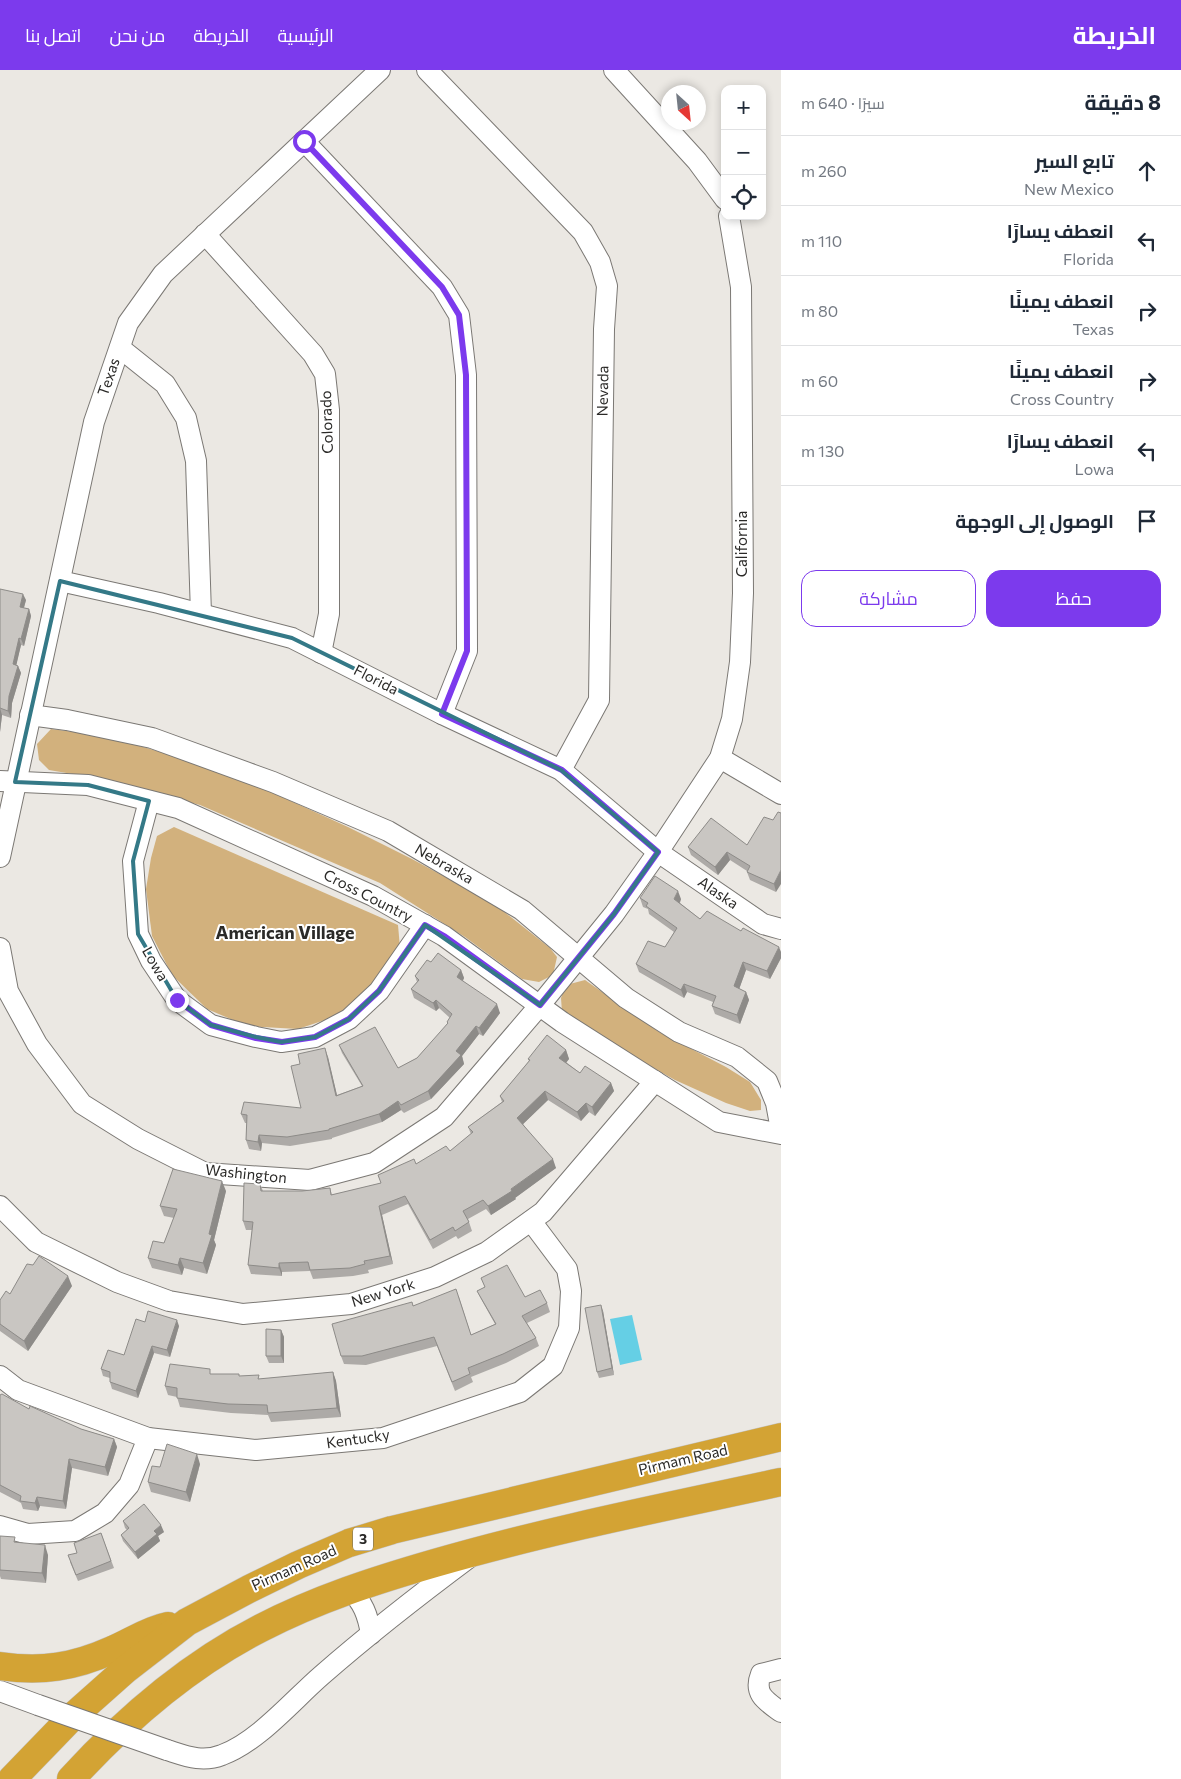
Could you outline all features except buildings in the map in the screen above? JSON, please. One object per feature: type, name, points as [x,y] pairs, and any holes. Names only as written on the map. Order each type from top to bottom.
[{"type":"highway","name":"Pirmam Road","points":[[12,1779],[72,1718],[125,1670],[187,1622],[298,1565],[349,1544],[392,1530],[781,1437]]},
{"type":"highway","points":[[70,1779],[115,1733],[172,1685],[235,1642],[262,1627],[349,1590],[481,1550],[781,1482]]},
{"type":"highway","points":[[0,1666],[27,1670],[58,1668],[113,1650],[142,1635],[164,1627],[187,1622]]},
{"type":"street","name":"Texas","points":[[8,781],[30,715],[94,422],[128,323],[163,274],[380,70]]},
{"type":"street","name":"Nevada","points":[[427,70],[583,232],[600,262],[606,286],[599,700],[562,770]]},
{"type":"street","points":[[614,70],[697,161],[721,194]]},
{"type":"street","points":[[304,141],[442,287],[459,315],[466,375],[467,651],[442,714]]},
{"type":"street","name":"California","points":[[658,852],[720,758],[732,720],[740,662],[742,594],[741,288],[730,220]]},
{"type":"street","name":"Colorado","points":[[205,234],[313,354],[325,374],[329,410],[329,614],[321,653]]},
{"type":"street","points":[[120,348],[165,384],[186,418],[196,462],[201,614]]},
{"type":"street","name":"Florida","points":[[60,581],[201,614],[292,638],[442,714],[562,770],[658,852]]},
{"type":"street","name":"Nebraska","points":[[30,715],[67,720],[152,738],[273,782],[388,831],[522,910],[626,998],[679,1032],[737,1057],[766,1081],[776,1103],[781,1132]]},
{"type":"street","points":[[720,758],[781,794]]},
{"type":"street","points":[[0,857],[8,781]]},
{"type":"street","name":"Cross Country","points":[[8,781],[88,785],[178,808],[364,892],[444,936],[562,1022],[719,1122],[781,1132]]},
{"type":"street","name":"Lowa","points":[[149,801],[132,861],[138,934],[151,961],[177,1000],[211,1025],[256,1038],[282,1042],[315,1037],[349,1019],[379,991],[425,925]]},
{"type":"street","points":[[540,1005],[614,914],[658,852]]},
{"type":"street","name":"Alaska","points":[[658,852],[763,924],[781,929]]},
{"type":"street","name":"Washington","points":[[0,948],[8,991],[37,1044],[82,1104],[138,1139],[205,1173],[310,1180],[374,1163],[444,1117],[540,1005]]},
{"type":"street","name":"New York","points":[[0,1206],[36,1242],[117,1282],[169,1302],[243,1314],[350,1304],[435,1277],[487,1252],[531,1221],[543,1212],[655,1081]]},
{"type":"street","name":"Kentucky","points":[[0,1376],[18,1390],[148,1438],[256,1450],[383,1438],[520,1392],[553,1366],[569,1328],[571,1291],[567,1269],[531,1221]]},
{"type":"street","points":[[0,1526],[28,1534],[75,1531],[105,1513],[130,1485],[148,1438]]},
{"type":"street","points":[[0,1692],[189,1758],[204,1759],[222,1756],[245,1743],[321,1676],[416,1597],[481,1550]]},
{"type":"street","points":[[349,1590],[361,1602],[371,1634]]},
{"type":"street","points":[[781,1669],[761,1674],[758,1683],[760,1695],[781,1712]]},
{"type":"highlighted area","points":[[60,581],[292,638],[561,770],[658,852],[614,914],[540,1005],[425,925],[379,991],[349,1019],[315,1037],[281,1042],[211,1025],[177,1000],[138,934],[133,861],[149,801],[88,785],[15,782]]},
{"type":"shaded area","points":[[51,729],[105,736],[223,770],[348,827],[493,903],[550,948],[557,957],[553,975],[539,982],[522,979],[465,937],[380,883],[200,805],[102,779],[49,770],[39,760],[37,744]]},
{"type":"shaded area","points":[[174,827],[398,925],[400,948],[359,1001],[334,1017],[298,1029],[247,1026],[207,1009],[172,975],[152,936],[146,889],[151,858],[157,836]]},
{"type":"shaded area","points":[[585,980],[659,1032],[726,1067],[750,1082],[761,1100],[761,1110],[750,1111],[726,1103],[675,1080],[598,1037],[562,1012],[561,998],[566,985]]},
{"type":"water","points":[[632,1315],[642,1360],[620,1365],[610,1319]]},
{"type":"district","name":"American Village","points":[[285,933]]},
{"type":"route","points":[[177,1000],[211,1025],[256,1038],[282,1042],[315,1037],[349,1019],[379,991],[425,925],[444,936],[540,1005],[614,914],[658,852],[562,770],[442,714],[467,651],[466,375],[459,315],[442,287],[304,141]]}]
